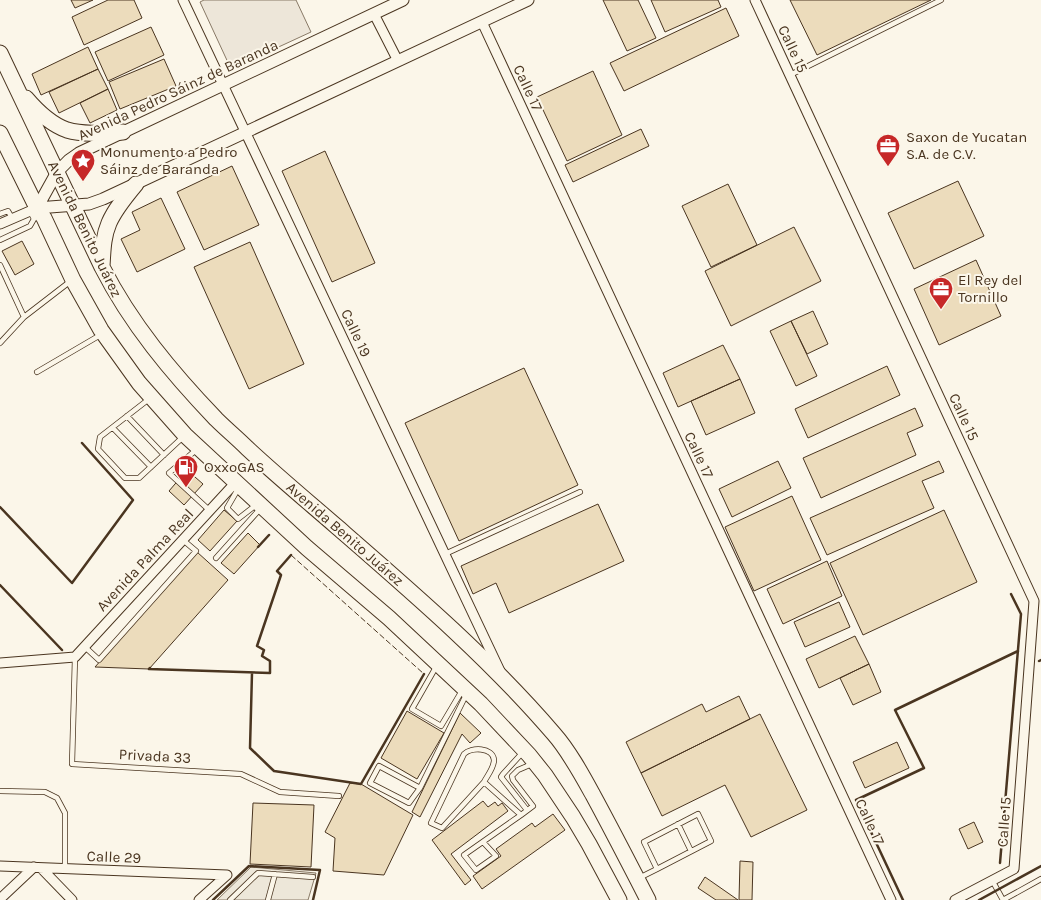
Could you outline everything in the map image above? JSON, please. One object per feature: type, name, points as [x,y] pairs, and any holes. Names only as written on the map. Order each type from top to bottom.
[{"type":"main road","name":"Avenida Benito Juárez","points":[[0,53],[113,289],[152,346],[218,421],[454,631],[504,678],[557,737],[614,832],[648,900]]},
{"type":"main road","points":[[15,85],[48,120],[67,130],[87,133],[123,132]]},
{"type":"main road","name":"Avenida Benito Juárez","points":[[0,133],[33,209],[44,218],[73,280],[103,333],[140,383],[185,435],[307,548],[389,618],[481,704],[525,750],[545,775],[573,817],[619,900]]},
{"type":"main road","points":[[102,267],[104,241],[109,223],[120,204],[136,184]]},
{"type":"street","name":"Calle 19","points":[[183,0],[504,678]]},
{"type":"street","name":"Avenida Pedro Sáinz de Baranda","points":[[33,209],[58,172],[69,160],[79,153],[403,0]]},
{"type":"street","points":[[0,224],[33,209],[89,204],[136,184],[528,0]]},
{"type":"street","name":"Calle 15","points":[[755,0],[1034,600],[1014,869],[992,880]]},
{"type":"street","points":[[374,14],[398,61]]},
{"type":"street","name":"Calle 17","points":[[482,22],[891,900]]},
{"type":"street","name":"Avenida Palma Real","points":[[75,657],[210,510],[238,484]]},
{"type":"street","points":[[0,663],[75,657]]},
{"type":"street","name":"Calle 29","points":[[0,866],[226,875],[199,900]]},
{"type":"street","points":[[0,899],[37,867],[72,900]]},
{"type":"street","points":[[955,900],[992,880]]},
{"type":"lane","points":[[790,75],[941,0]]},
{"type":"lane","points":[[0,240],[30,226],[34,219],[33,209]]},
{"type":"lane","points":[[0,214],[8,211],[12,218]]},
{"type":"lane","points":[[0,264],[24,317]]},
{"type":"lane","points":[[0,343],[24,317],[73,280]]},
{"type":"lane","points":[[37,372],[103,333]]},
{"type":"lane","points":[[152,397],[100,437],[98,449],[124,478],[139,478],[185,435]]},
{"type":"lane","points":[[127,416],[164,455]]},
{"type":"lane","points":[[113,428],[151,467]]},
{"type":"lane","points":[[199,447],[169,474],[210,510]]},
{"type":"lane","points":[[238,484],[227,508],[238,518],[260,505]]},
{"type":"lane","points":[[445,554],[580,492]]},
{"type":"lane","points":[[216,558],[260,505]]},
{"type":"lane","points":[[85,647],[99,660],[196,552],[183,540]]},
{"type":"lane","name":"Privada 33","points":[[75,657],[72,764],[241,774],[280,792],[340,796]]},
{"type":"lane","points":[[438,664],[412,708],[441,726],[465,690]]},
{"type":"lane","points":[[420,788],[379,766],[370,783],[409,804],[420,788],[465,690]]},
{"type":"lane","points":[[484,750],[493,756],[493,766],[484,782],[442,828],[431,823],[467,751],[484,750]]},
{"type":"lane","points":[[525,750],[501,777],[527,810]]},
{"type":"lane","points":[[483,842],[496,856],[476,870],[464,855],[533,806],[512,777],[518,770],[535,763]]},
{"type":"lane","points":[[484,782],[521,815]]},
{"type":"lane","points":[[0,791],[45,792],[57,798],[65,813],[65,868]]},
{"type":"lane","points":[[637,879],[657,869],[691,851],[712,841],[698,814],[644,842],[657,869]]},
{"type":"lane","points":[[678,824],[691,851]]},
{"type":"lane","points":[[230,900],[258,873],[313,877]]},
{"type":"lane","points":[[268,900],[275,874]]},
{"type":"lane","points":[[992,880],[1003,900],[1041,880]]},
{"type":"shaded area","points":[[204,0],[296,0],[311,32],[231,69],[200,2]]},
{"type":"shaded area","points":[[251,867],[316,873],[308,900],[217,900]]},
{"type":"building","points":[[71,0],[93,0],[75,8]]},
{"type":"building","points":[[108,0],[134,0],[142,18],[84,45],[72,17]]},
{"type":"building","points":[[603,0],[638,0],[656,38],[627,51]]},
{"type":"building","points":[[651,0],[718,0],[721,7],[665,32]]},
{"type":"building","points":[[790,0],[931,0],[817,55]]},
{"type":"building","points":[[726,8],[739,36],[624,91],[610,63]]},
{"type":"building","points":[[151,27],[164,55],[108,81],[95,52]]},
{"type":"building","points":[[88,47],[98,69],[41,95],[32,74]]},
{"type":"building","points":[[164,59],[176,86],[120,109],[109,82]]},
{"type":"building","points":[[98,69],[108,89],[59,113],[49,92]]},
{"type":"building","points":[[593,71],[622,135],[567,161],[537,97]]},
{"type":"building","points":[[108,89],[117,110],[90,123],[80,103]]},
{"type":"building","points":[[641,129],[649,146],[573,182],[565,165]]},
{"type":"building","points":[[325,151],[375,263],[332,282],[282,171]]},
{"type":"building","points":[[232,166],[259,225],[204,250],[177,192]]},
{"type":"building","points":[[958,181],[984,236],[914,269],[888,213]]},
{"type":"building","points":[[728,184],[757,245],[711,267],[682,206]]},
{"type":"building","points":[[161,198],[185,249],[137,272],[121,239],[140,230],[132,212]]},
{"type":"building","points":[[794,227],[821,281],[731,326],[705,271]]},
{"type":"building","points":[[22,241],[34,264],[15,275],[2,251]]},
{"type":"building","points":[[250,242],[304,364],[249,389],[194,267]]},
{"type":"building","points":[[976,260],[1001,316],[939,345],[914,289]]},
{"type":"building","points":[[813,311],[828,344],[807,354],[791,321]]},
{"type":"building","points":[[791,321],[817,376],[796,386],[770,331]]},
{"type":"building","points":[[723,345],[740,379],[678,407],[663,373]]},
{"type":"building","points":[[887,366],[900,395],[808,438],[795,409]]},
{"type":"building","points":[[524,368],[578,485],[459,541],[405,423]]},
{"type":"building","points":[[740,379],[755,413],[706,435],[691,401]]},
{"type":"building","points":[[915,408],[923,426],[907,433],[916,455],[821,498],[803,458]]},
{"type":"building","points":[[778,461],[791,488],[732,517],[719,489]]},
{"type":"building","points":[[939,461],[944,472],[922,481],[934,508],[827,555],[810,518]]},
{"type":"building","name":"OxxoGAS","points":[[187,470],[203,484],[184,505],[169,491]]},
{"type":"building","points":[[792,496],[821,560],[754,591],[725,527]]},
{"type":"building","points":[[598,504],[624,561],[509,613],[496,583],[473,594],[461,566]]},
{"type":"building","points":[[224,510],[237,521],[210,551],[198,540]]},
{"type":"building","points":[[944,510],[977,582],[863,635],[830,563]]},
{"type":"building","points":[[248,533],[260,545],[234,574],[221,563]]},
{"type":"building","points":[[197,552],[228,580],[149,669],[95,667]]},
{"type":"building","points":[[827,561],[842,596],[783,624],[767,589]]},
{"type":"building","points":[[839,602],[850,627],[805,647],[794,622]]},
{"type":"building","points":[[855,636],[869,664],[819,688],[806,659]]},
{"type":"building","points":[[869,664],[881,692],[853,705],[840,678]]},
{"type":"building","points":[[739,696],[750,719],[641,773],[626,742],[702,704],[706,712]]},
{"type":"building","points":[[407,711],[444,733],[417,779],[381,758]]},
{"type":"building","points":[[460,713],[481,733],[470,743],[462,734],[420,817],[412,812]]},
{"type":"building","points":[[760,714],[807,810],[751,837],[725,785],[662,816],[641,773]]},
{"type":"building","points":[[897,742],[909,768],[865,788],[853,762]]},
{"type":"building","points":[[350,783],[361,784],[413,815],[384,875],[333,871],[335,838],[325,832]]},
{"type":"building","points":[[483,801],[488,807],[495,802],[498,806],[502,803],[508,811],[451,854],[471,880],[465,885],[432,840]]},
{"type":"building","points":[[253,803],[314,805],[311,867],[250,864]]},
{"type":"building","points":[[553,814],[565,830],[482,889],[473,876],[501,856],[496,849],[532,823],[535,827]]},
{"type":"building","points":[[974,822],[983,842],[968,849],[959,829]]},
{"type":"building","points":[[740,861],[753,862],[752,900],[739,900]]},
{"type":"building","points":[[705,877],[738,900],[716,900],[698,888]]},
{"type":"fence","points":[[291,555],[424,674]]},
{"type":"wall","points":[[0,507],[72,583],[133,500],[82,443]]},
{"type":"wall","points":[[258,547],[269,535]]},
{"type":"wall","points":[[150,668],[270,673],[270,661],[262,656],[264,650],[257,646],[281,575],[277,571],[291,555]]},
{"type":"wall","points":[[0,585],[62,650]]},
{"type":"wall","points":[[1000,863],[1021,614],[1011,594]]},
{"type":"wall","points":[[903,900],[856,800],[924,768],[895,710],[1018,651]]},
{"type":"wall","points":[[252,673],[250,748],[274,771],[361,784],[424,674]]},
{"type":"wall","points":[[213,900],[249,866],[320,870],[313,900]]},
{"type":"wall","points":[[979,900],[1041,866]]},
{"type":"place","name":"Saxon de Yucatan S.A. de C.V.","points":[[888,167]]},
{"type":"place","name":"Monumento a Pedro Sáinz de Baranda","points":[[83,182]]},
{"type":"place","name":"El Rey del Tornillo","points":[[941,310]]},
{"type":"place","name":"OxxoGAS","points":[[186,488]]}]
